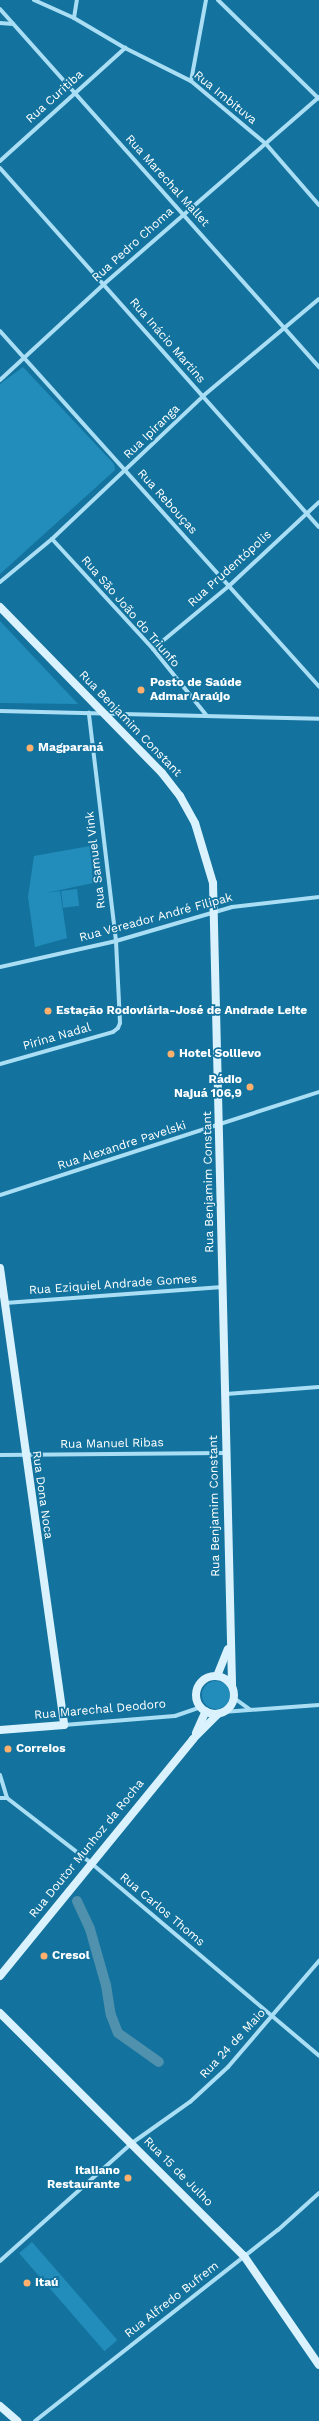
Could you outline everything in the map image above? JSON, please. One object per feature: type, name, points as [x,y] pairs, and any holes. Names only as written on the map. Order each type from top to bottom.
[{"type":"main road","name":"Rua Benjamim Constant","points":[[0,606],[162,772],[180,796],[195,823],[207,856],[213,883],[216,911],[222,1287],[226,1394],[225,1453],[232,1686]]},
{"type":"main road","name":"Rua Dona Noca","points":[[0,1268],[24,1456],[64,1725]]},
{"type":"main road","name":"Rua Benjamim Constant","points":[[217,1676],[230,1645]]},
{"type":"main road","points":[[217,1676],[232,1686],[234,1698],[220,1713],[203,1709],[197,1695],[200,1684],[210,1677],[217,1676]]},
{"type":"main road","name":"Rua Doutor Munhoz da Rocha","points":[[193,1739],[203,1709]]},
{"type":"main road","name":"Rua Doutor Munhoz da Rocha","points":[[0,1976],[193,1739],[220,1713]]},
{"type":"main road","name":"Rua Marechal Deodoro","points":[[0,1730],[64,1725]]},
{"type":"main road","name":"Rua 15 de Julho","points":[[0,2013],[244,2256],[319,2365]]},
{"type":"main road","points":[[0,2406],[17,2421]]},
{"type":"street","name":"Rua Imbituva","points":[[34,0],[74,18],[124,48],[191,81],[266,144],[319,204]]},
{"type":"street","points":[[74,18],[77,0]]},
{"type":"street","points":[[191,81],[206,0]]},
{"type":"street","points":[[218,0],[319,98]]},
{"type":"street","name":"Rua Marechal Mallet","points":[[0,9],[319,367]]},
{"type":"street","points":[[0,23],[12,24]]},
{"type":"street","name":"Rua Curitiba","points":[[0,161],[124,48]]},
{"type":"street","name":"Rua Pedro Choma","points":[[0,380],[104,284],[183,214],[319,98]]},
{"type":"street","name":"Rua Inácio Martins","points":[[0,168],[319,527]]},
{"type":"street","name":"Rua Ipiranga","points":[[0,582],[52,539],[126,471],[203,396],[319,299]]},
{"type":"street","name":"Rua Rebouças","points":[[0,331],[319,687]]},
{"type":"street","name":"Rua Prudentópolis","points":[[153,649],[229,586],[319,502]]},
{"type":"street","name":"Rua São João do Triunfo","points":[[52,539],[153,649],[207,716]]},
{"type":"street","points":[[0,711],[319,719]]},
{"type":"street","name":"Rua Samuel Vink","points":[[89,713],[116,941],[120,1023],[118,1028]]},
{"type":"street","name":"Rua Vereador André Filipak","points":[[0,967],[116,941],[232,907],[319,897]]},
{"type":"street","name":"Pirina Nadal","points":[[0,1064],[118,1028]]},
{"type":"street","name":"Rua Alexandre Pavelski","points":[[0,1195],[319,1092]]},
{"type":"street","name":"Rua Eziquiel Andrade Gomes","points":[[5,1303],[222,1287]]},
{"type":"street","points":[[226,1394],[319,1387]]},
{"type":"street","name":"Rua Manuel Ribas","points":[[0,1455],[24,1456],[225,1453]]},
{"type":"street","points":[[234,1698],[249,1710]]},
{"type":"street","points":[[220,1713],[319,1705]]},
{"type":"street","name":"Rua Marechal Deodoro","points":[[64,1725],[175,1716],[203,1709]]},
{"type":"street","points":[[0,1775],[7,1798],[0,1798]]},
{"type":"street","name":"Rua Carlos Thoms","points":[[7,1798],[91,1863],[319,2056]]},
{"type":"street","name":"Rua 24 de Maio","points":[[0,2261],[132,2143],[190,2102],[228,2067],[319,1961]]},
{"type":"street","name":"Rua Alfredo Bufrem","points":[[35,2421],[244,2256],[319,2193]]},
{"type":"shaded area","points":[[23,367],[114,464],[115,470],[0,574],[0,384]]},
{"type":"shaded area","points":[[0,621],[78,704],[0,703]]},
{"type":"shaded area","points":[[90,846],[93,883],[46,893],[60,891],[67,938],[35,947],[28,897],[34,856]]},
{"type":"shaded area","points":[[77,889],[79,906],[63,908],[61,891]]},
{"type":"shaded area","points":[[216,1681],[226,1685],[230,1695],[226,1705],[216,1709],[206,1705],[202,1695],[206,1685]]},
{"type":"shaded area","points":[[32,2242],[117,2340],[104,2351],[19,2253]]},
{"type":"waterway","points":[[77,1901],[90,1929],[106,1985],[111,2015],[118,2033],[159,2062]]},
{"type":"place","name":"Posto de Saúde Admar Araújo","points":[[141,690]]},
{"type":"place","name":"Magparaná","points":[[30,748]]},
{"type":"place","name":"Estação Rodoviária-José de Andrade Leite","points":[[48,1011]]},
{"type":"place","name":"Hotel Sollievo","points":[[171,1054]]},
{"type":"place","name":"Rádio Najuá 106,9","points":[[250,1087]]},
{"type":"place","name":"Correios","points":[[8,1749]]},
{"type":"place","name":"Cresol","points":[[44,1956]]},
{"type":"place","name":"Italiano Restaurante","points":[[128,2178]]},
{"type":"place","name":"Itaú","points":[[27,2283]]}]
